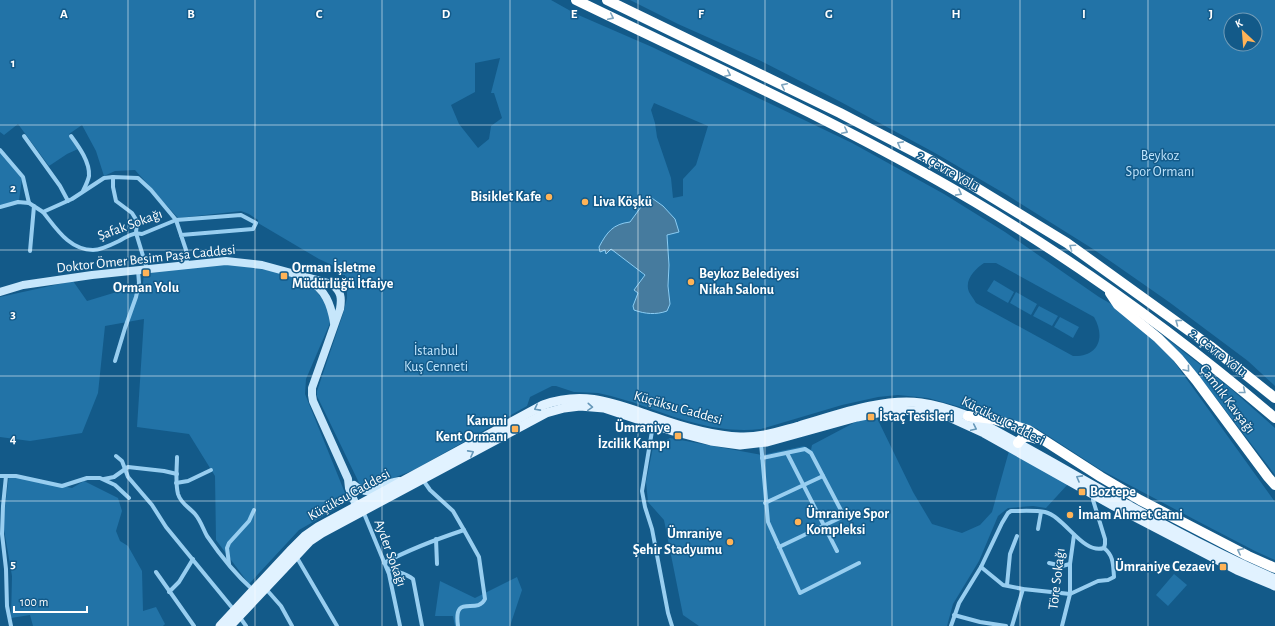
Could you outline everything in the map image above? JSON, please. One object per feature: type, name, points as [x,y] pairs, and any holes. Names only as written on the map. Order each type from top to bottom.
[{"type":"highway","name":"2. Çevre Yolu","points":[[576,0],[885,151],[975,202],[1101,282],[1199,356],[1275,418]]},
{"type":"highway","name":"2. Çevre Yolu","points":[[607,0],[840,113],[940,166],[1067,243],[1210,346],[1275,398]]},
{"type":"highway","name":"Çamlık Kavşağı","points":[[1101,282],[1118,304],[1158,338],[1178,358],[1271,481],[1275,491]]},
{"type":"highway","points":[[968,416],[993,419],[1028,430],[1077,462]]},
{"type":"highway","points":[[1019,448],[1020,439],[1028,436],[1035,438],[1140,500],[1248,556],[1275,568]]},
{"type":"main road","name":"Küçüksu Caddesi","points":[[263,586],[305,536],[318,527],[343,513],[361,508],[422,479],[447,462],[543,405],[563,399],[580,398],[605,401],[615,408],[654,421],[713,434],[760,439],[855,410],[891,403],[899,407],[949,416],[984,433],[1040,456],[1064,469],[1095,491],[1241,564],[1275,579]]},
{"type":"main road","name":"Küçüksu Caddesi","points":[[899,407],[920,403],[947,408],[968,416],[1019,448],[1230,566],[1275,586]]},
{"type":"main road","name":"Küçüksu Caddesi","points":[[220,626],[237,613],[263,586],[310,542],[330,529],[333,523],[358,510],[405,480],[447,462]]},
{"type":"main road","points":[[1252,577],[1256,581],[1275,590]]},
{"type":"main road","name":"Küçüksu Caddesi","points":[[230,626],[237,613]]},
{"type":"street","points":[[24,136],[60,186],[68,201]]},
{"type":"street","points":[[71,136],[80,148],[87,164],[89,176],[83,192]]},
{"type":"street","points":[[0,150],[23,178],[29,203],[18,202],[0,207]]},
{"type":"street","points":[[43,212],[68,201],[104,178],[113,176],[138,178],[152,190],[176,220],[186,250],[187,265]]},
{"type":"street","points":[[113,176],[113,187],[116,201],[132,213],[138,221],[136,233],[147,269]]},
{"type":"street","name":"Şafak Sokağı","points":[[29,203],[43,212],[69,242],[83,249],[94,250],[111,245],[136,233],[142,234],[176,220],[241,215],[256,224],[253,229],[181,235]]},
{"type":"street","points":[[30,251],[34,206]]},
{"type":"street","name":"Doktor Ömer Besim Paşa Caddesi","points":[[0,292],[23,285],[92,275],[226,261],[262,265],[327,282],[332,284],[339,292]]},
{"type":"street","points":[[115,361],[136,297],[139,283],[138,270]]},
{"type":"street","points":[[298,275],[316,286],[327,298],[332,310],[334,324]]},
{"type":"street","points":[[327,298],[327,293],[329,290],[333,288],[339,292],[341,298],[340,309],[312,388],[312,395],[313,401],[352,487],[355,502],[361,508]]},
{"type":"street","points":[[654,421],[642,491],[645,507],[650,518],[668,613],[672,626]]},
{"type":"street","points":[[760,439],[768,522],[800,593],[859,563]]},
{"type":"street","points":[[762,458],[805,449],[811,454],[844,516],[779,547]]},
{"type":"street","points":[[787,453],[837,551]]},
{"type":"street","points":[[116,456],[122,461],[128,477],[152,505],[166,527],[246,626]]},
{"type":"street","points":[[177,457],[176,483],[177,493],[180,500],[194,514],[229,565],[256,593]]},
{"type":"street","points":[[104,479],[114,477],[128,467],[177,474]]},
{"type":"street","points":[[176,483],[188,481],[211,470]]},
{"type":"street","points":[[0,476],[16,476],[62,486],[87,478],[100,478],[115,485],[129,498]]},
{"type":"street","points":[[6,476],[2,506],[2,534],[6,568],[7,606],[11,626]]},
{"type":"street","points":[[765,503],[823,476]]},
{"type":"street","points":[[422,479],[430,490],[453,511],[479,557],[484,599],[483,602],[476,606],[463,606],[459,609],[456,615],[458,626]]},
{"type":"street","points":[[352,487],[366,492],[394,482],[405,480]]},
{"type":"street","points":[[343,513],[351,498],[352,487]]},
{"type":"street","points":[[1095,491],[1093,500],[1105,539],[1106,544],[1104,548]]},
{"type":"street","name":"Ayder Sokağı","points":[[361,508],[387,568],[400,626]]},
{"type":"street","points":[[229,565],[227,548],[228,543],[249,521],[254,510]]},
{"type":"street","points":[[951,626],[959,603],[981,567],[1002,522],[1008,513],[1012,511],[1046,512],[1062,522],[1085,544],[1093,548],[1104,548],[1110,553],[1113,561],[1114,577],[1108,580],[1098,581],[1070,594],[1023,589],[1004,585],[981,567]]},
{"type":"street","points":[[1038,529],[1041,512]]},
{"type":"street","points":[[384,563],[402,553],[436,539],[464,530]]},
{"type":"street","name":"Töre Sokağı","points":[[1062,626],[1070,594],[1070,564],[1074,535]]},
{"type":"street","points":[[1007,585],[1010,554],[1017,536]]},
{"type":"street","points":[[436,539],[437,564]]},
{"type":"street","points":[[296,556],[337,626]]},
{"type":"street","points":[[169,592],[179,582],[188,568],[192,558]]},
{"type":"street","points":[[1049,563],[1062,566],[1070,564]]},
{"type":"street","points":[[387,568],[410,576],[413,579],[422,626]]},
{"type":"street","points":[[156,572],[194,626]]},
{"type":"street","points":[[263,586],[281,606],[291,626]]},
{"type":"street","points":[[1012,626],[1023,589]]},
{"type":"street","points":[[954,615],[979,624],[1006,626]]},
{"type":"green space","name":"İstanbul Kuş Cenneti","points":[[0,0],[551,0],[576,14],[652,47],[852,143],[944,194],[1005,232],[1099,297],[1113,305],[1149,334],[1170,356],[1275,502],[1275,560],[1101,470],[1036,428],[928,398],[898,395],[878,397],[842,405],[761,429],[745,430],[699,424],[611,396],[598,393],[574,392],[552,386],[530,397],[527,406],[414,470],[373,486],[366,488],[361,487],[317,396],[317,391],[347,298],[347,283],[345,275],[338,275],[334,266],[319,259],[258,223],[258,220],[249,214],[241,211],[178,218],[135,170],[115,171],[104,176],[96,151],[82,125],[69,134],[78,149],[67,154],[49,166],[18,124],[4,135],[0,132]],"holes":[[[500,58],[491,93],[494,93],[502,118],[491,126],[489,139],[478,148],[459,124],[451,105],[475,92],[475,63]],[[654,103],[708,126],[696,165],[683,179],[683,196],[673,198],[671,178],[657,137],[651,110]],[[649,196],[679,232],[667,235],[669,265],[668,286],[670,304],[633,306],[638,293],[634,290],[645,275],[611,249],[606,254],[605,250],[617,225],[630,222]],[[984,263],[996,263],[1094,317],[1098,325],[1099,332],[1099,339],[1094,350],[1089,353],[1073,356],[976,303],[969,292],[968,283],[971,275]]]},
{"type":"green space","name":"Beykoz Spor Ormanı","points":[[630,0],[1275,0],[1275,386],[1248,361],[1169,302],[1093,249],[1007,195],[935,153],[761,61],[678,24]]},
{"type":"green space","points":[[0,151],[22,178],[19,201],[0,206]]},
{"type":"green space","points":[[232,264],[278,272],[310,284],[327,304],[330,323],[306,379],[305,394],[345,493],[341,506],[299,530],[249,584],[216,540],[215,476],[189,434],[137,427],[144,319],[105,326],[98,393],[82,433],[30,441],[0,437],[0,297],[73,281],[87,301],[143,284],[144,270]]},
{"type":"green space","points":[[994,280],[1014,292],[1008,303],[987,291]]},
{"type":"green space","points":[[1016,292],[1037,304],[1031,315],[1010,303]]},
{"type":"green space","points":[[1039,306],[1058,316],[1052,326],[1033,316]]},
{"type":"green space","points":[[1060,317],[1079,327],[1073,338],[1054,327]]},
{"type":"green space","points":[[1166,338],[1230,388],[1275,428],[1275,475],[1209,389]]},
{"type":"green space","name":"Ümraniye Spor Kompleksi","points":[[876,416],[913,492],[932,524],[962,533],[980,525],[992,512],[1009,451],[1068,484],[1046,508],[1033,506],[1008,508],[998,516],[979,561],[953,604],[947,626],[699,626],[683,615],[664,520],[648,502],[646,482],[653,447],[670,438],[762,455],[804,446],[811,450],[812,445],[863,418]]},
{"type":"green space","points":[[9,475],[72,488],[84,481],[118,498],[122,511],[116,531],[120,541],[128,546],[142,571],[143,611],[156,607],[165,624],[163,626],[33,626],[30,615],[11,618],[12,576],[3,524]]},
{"type":"green space","points":[[1174,574],[1187,585],[1168,606],[1156,595]]},
{"type":"green space","points":[[517,577],[522,590],[510,626],[455,626],[453,616],[435,616],[440,581],[475,598]]},
{"type":"shaded area","points":[[649,196],[663,206],[675,219],[679,232],[667,235],[669,265],[668,286],[670,304],[667,311],[655,313],[646,313],[634,310],[633,306],[638,293],[634,290],[645,275],[611,249],[606,254],[605,250],[600,252],[599,247],[611,230],[619,225],[630,222]]},
{"type":"place","name":"Bisiklet Kafe","points":[[549,197]]},
{"type":"place","name":"Liva Köşkü","points":[[585,202]]},
{"type":"place","name":"Orman Yolu","points":[[146,273]]},
{"type":"place","name":"Orman İşletme Müdürlüğü İtfaiye","points":[[284,276]]},
{"type":"place","name":"Beykoz Belediyesi Nikah Salonu","points":[[691,282]]},
{"type":"place","name":"İstaç Tesisleri","points":[[871,417]]},
{"type":"place","name":"Kanuni Kent Ormanı","points":[[515,429]]},
{"type":"place","name":"Ümraniye İzcilik Kampı","points":[[678,436]]},
{"type":"place","name":"Boztepe","points":[[1082,492]]},
{"type":"place","name":"İmam Ahmet Cami","points":[[1070,515]]},
{"type":"place","name":"Ümraniye Spor Kompleksi","points":[[798,522]]},
{"type":"place","name":"Ümraniye Şehir Stadyumu","points":[[730,542]]},
{"type":"place","name":"Ümraniye Cezaevi","points":[[1223,567]]}]
